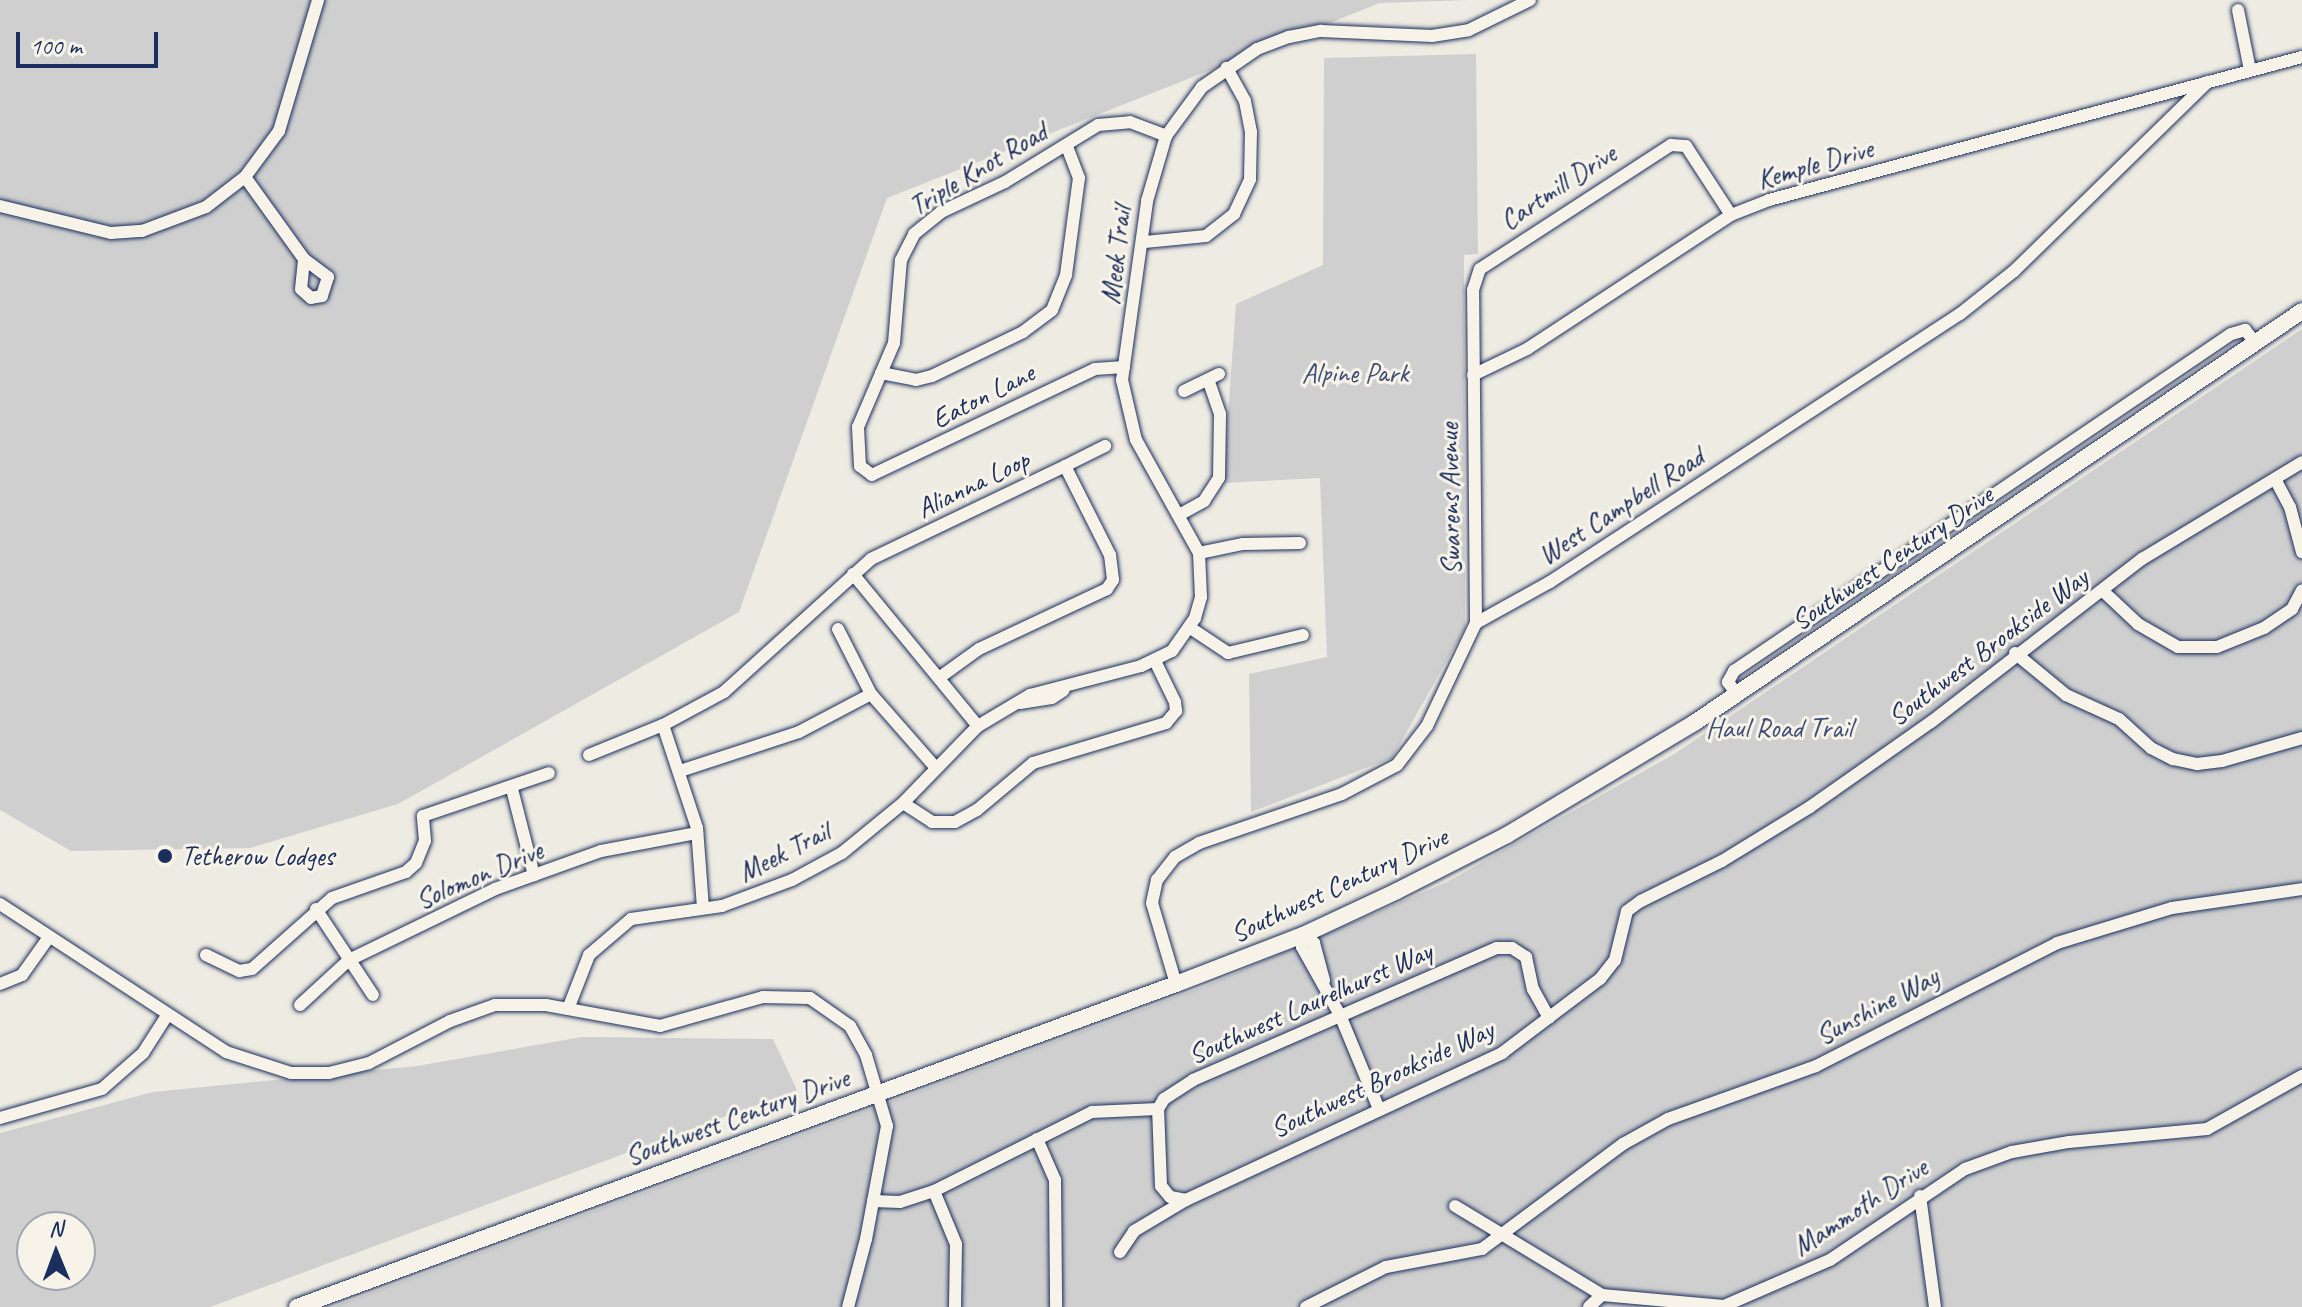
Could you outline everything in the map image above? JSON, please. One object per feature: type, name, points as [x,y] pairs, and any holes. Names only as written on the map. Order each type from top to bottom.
[{"type":"main road","name":"Southwest Century Drive","points":[[297,1307],[1303,935],[1507,835],[1737,694],[2302,311]]},
{"type":"street","points":[[0,206],[36,211],[84,229],[142,231],[206,207],[245,177],[289,110],[318,0]]},
{"type":"street","name":"Meek Trail","points":[[568,1009],[583,967],[607,935],[631,919],[657,911],[748,900],[792,880],[842,853],[903,803],[978,726],[1020,703],[1052,698],[1064,690],[1155,661],[1172,651],[1189,627],[1201,597],[1199,553],[1136,440],[1126,406],[1124,367],[1145,242],[1147,201],[1166,136],[1185,105],[1227,68],[1289,37],[1321,31],[1432,36],[1469,30],[1530,0]]},
{"type":"street","points":[[2238,10],[2250,70]]},
{"type":"street","name":"Kemple Drive","points":[[1473,375],[1527,349],[1731,215],[1843,179],[2302,57]]},
{"type":"street","points":[[1145,242],[1206,236],[1234,214],[1250,179],[1251,132],[1245,101],[1227,68]]},
{"type":"street","name":"West Campbell Road","points":[[1476,623],[1550,582],[1960,314],[2014,271],[2208,82]]},
{"type":"street","name":"Triple Knot Road","points":[[866,472],[855,452],[856,439],[899,322],[901,260],[914,234],[941,212],[1067,146],[1091,129],[1115,122],[1130,122],[1166,136]]},
{"type":"street","points":[[881,373],[916,380],[932,376],[1023,332],[1052,310],[1066,275],[1079,178],[1067,146]]},
{"type":"street","name":"Cartmill Drive","points":[[1473,375],[1473,290],[1480,269],[1663,148],[1686,146],[1731,215]]},
{"type":"street","points":[[245,177],[304,259]]},
{"type":"street","name":"Eaton Lane","points":[[866,472],[872,475],[907,462],[1095,369],[1124,367]]},
{"type":"street","name":"Swarens Avenue","points":[[1473,375],[1476,623]]},
{"type":"street","points":[[1179,515],[1204,501],[1219,478],[1220,414],[1213,377],[1184,391]]},
{"type":"street","points":[[1065,466],[1105,446]]},
{"type":"street","name":"Southwest Brookside Way","points":[[1120,1252],[1134,1231],[1186,1200],[1482,1064],[1600,979],[1615,960],[1627,911],[1810,807],[1931,722],[2015,653],[2103,591],[2142,559],[2302,462]]},
{"type":"street","name":"Alianna Loop","points":[[589,755],[663,725],[724,692],[871,559],[1065,466],[1110,555],[1113,580],[1107,589],[979,649],[940,677]]},
{"type":"street","points":[[2275,479],[2290,507],[2302,552]]},
{"type":"street","points":[[1199,553],[1243,544],[1300,543]]},
{"type":"street","points":[[853,574],[978,726]]},
{"type":"street","points":[[2103,591],[2138,624],[2178,647],[2217,647],[2264,628],[2292,609],[2302,590]]},
{"type":"street","points":[[1176,984],[1152,903],[1163,868],[1199,843],[1342,794],[1397,765],[1427,726],[1476,623]]},
{"type":"street","points":[[1189,627],[1228,653],[1303,635]]},
{"type":"street","points":[[838,629],[871,694],[936,768]]},
{"type":"street","points":[[2015,653],[2054,687],[2119,719],[2151,748],[2173,759],[2197,764],[2222,761],[2302,738]]},
{"type":"street","points":[[903,803],[932,822],[955,822],[977,810],[1033,763],[1166,723],[1176,711],[1175,702],[1155,661]]},
{"type":"street","points":[[680,771],[799,732],[871,694]]},
{"type":"street","points":[[663,725],[680,771],[697,833],[703,907]]},
{"type":"street","points":[[206,955],[239,971],[252,969],[316,909],[416,863],[425,841],[423,816],[512,789],[549,773]]},
{"type":"street","points":[[512,789],[534,875]]},
{"type":"street","name":"Solomon Drive","points":[[300,1005],[349,960],[534,875],[601,851],[697,833]]},
{"type":"street","name":"Sunshine Way","points":[[1306,1307],[1386,1267],[1461,1255],[1505,1236],[1623,1144],[1668,1119],[1816,1066],[2057,943],[2172,908],[2302,889]]},
{"type":"street","points":[[0,904],[241,1059],[310,1074],[369,1063],[450,1021],[495,1005],[568,1009],[660,1026],[763,997],[810,998],[850,1026],[878,1092],[887,1126],[848,1307]]},
{"type":"street","points":[[316,909],[373,995]]},
{"type":"street","points":[[1303,935],[1314,943],[1324,981],[1379,1109]]},
{"type":"street","points":[[0,984],[22,975],[49,937]]},
{"type":"street","name":"Southwest Laurelhurst Way","points":[[1158,1109],[1173,1092],[1193,1080],[1340,1015],[1505,948],[1526,957],[1533,989],[1549,1018]]},
{"type":"street","points":[[0,1118],[61,1105],[102,1089],[137,1060],[168,1014]]},
{"type":"street","name":"Mammoth Drive","points":[[1455,1206],[1602,1295],[1724,1306],[1744,1304],[1830,1260],[1920,1196],[1965,1169],[2012,1152],[2207,1129],[2302,1076]]},
{"type":"street","points":[[873,1201],[900,1202],[934,1191],[1092,1112],[1158,1109],[1161,1186],[1170,1197],[1186,1200]]},
{"type":"street","points":[[1037,1139],[1055,1180],[1056,1307]]},
{"type":"street","points":[[934,1191],[956,1244],[955,1307]]},
{"type":"street","points":[[1920,1196],[1935,1307]]},
{"type":"street","points":[[1589,1307],[1602,1295]]},
{"type":"green space","points":[[0,0],[1469,0],[1380,3],[887,198],[739,612],[398,804],[250,848],[71,851],[0,810]]},
{"type":"green space","name":"Alpine Park","points":[[1476,54],[1478,254],[1464,255],[1465,628],[1392,758],[1251,812],[1249,674],[1327,657],[1320,478],[1223,483],[1236,304],[1323,265],[1324,58]]},
{"type":"green space","name":"Haul Road Trail","points":[[2302,329],[2302,1307],[332,1307],[1205,986],[1447,882],[1676,753]]},
{"type":"green space","points":[[582,1037],[773,1039],[797,1090],[210,1307],[0,1307],[0,1133],[153,1092],[417,1066]]},
{"type":"place","name":"Tetherow Lodges","points":[[165,856]]}]
